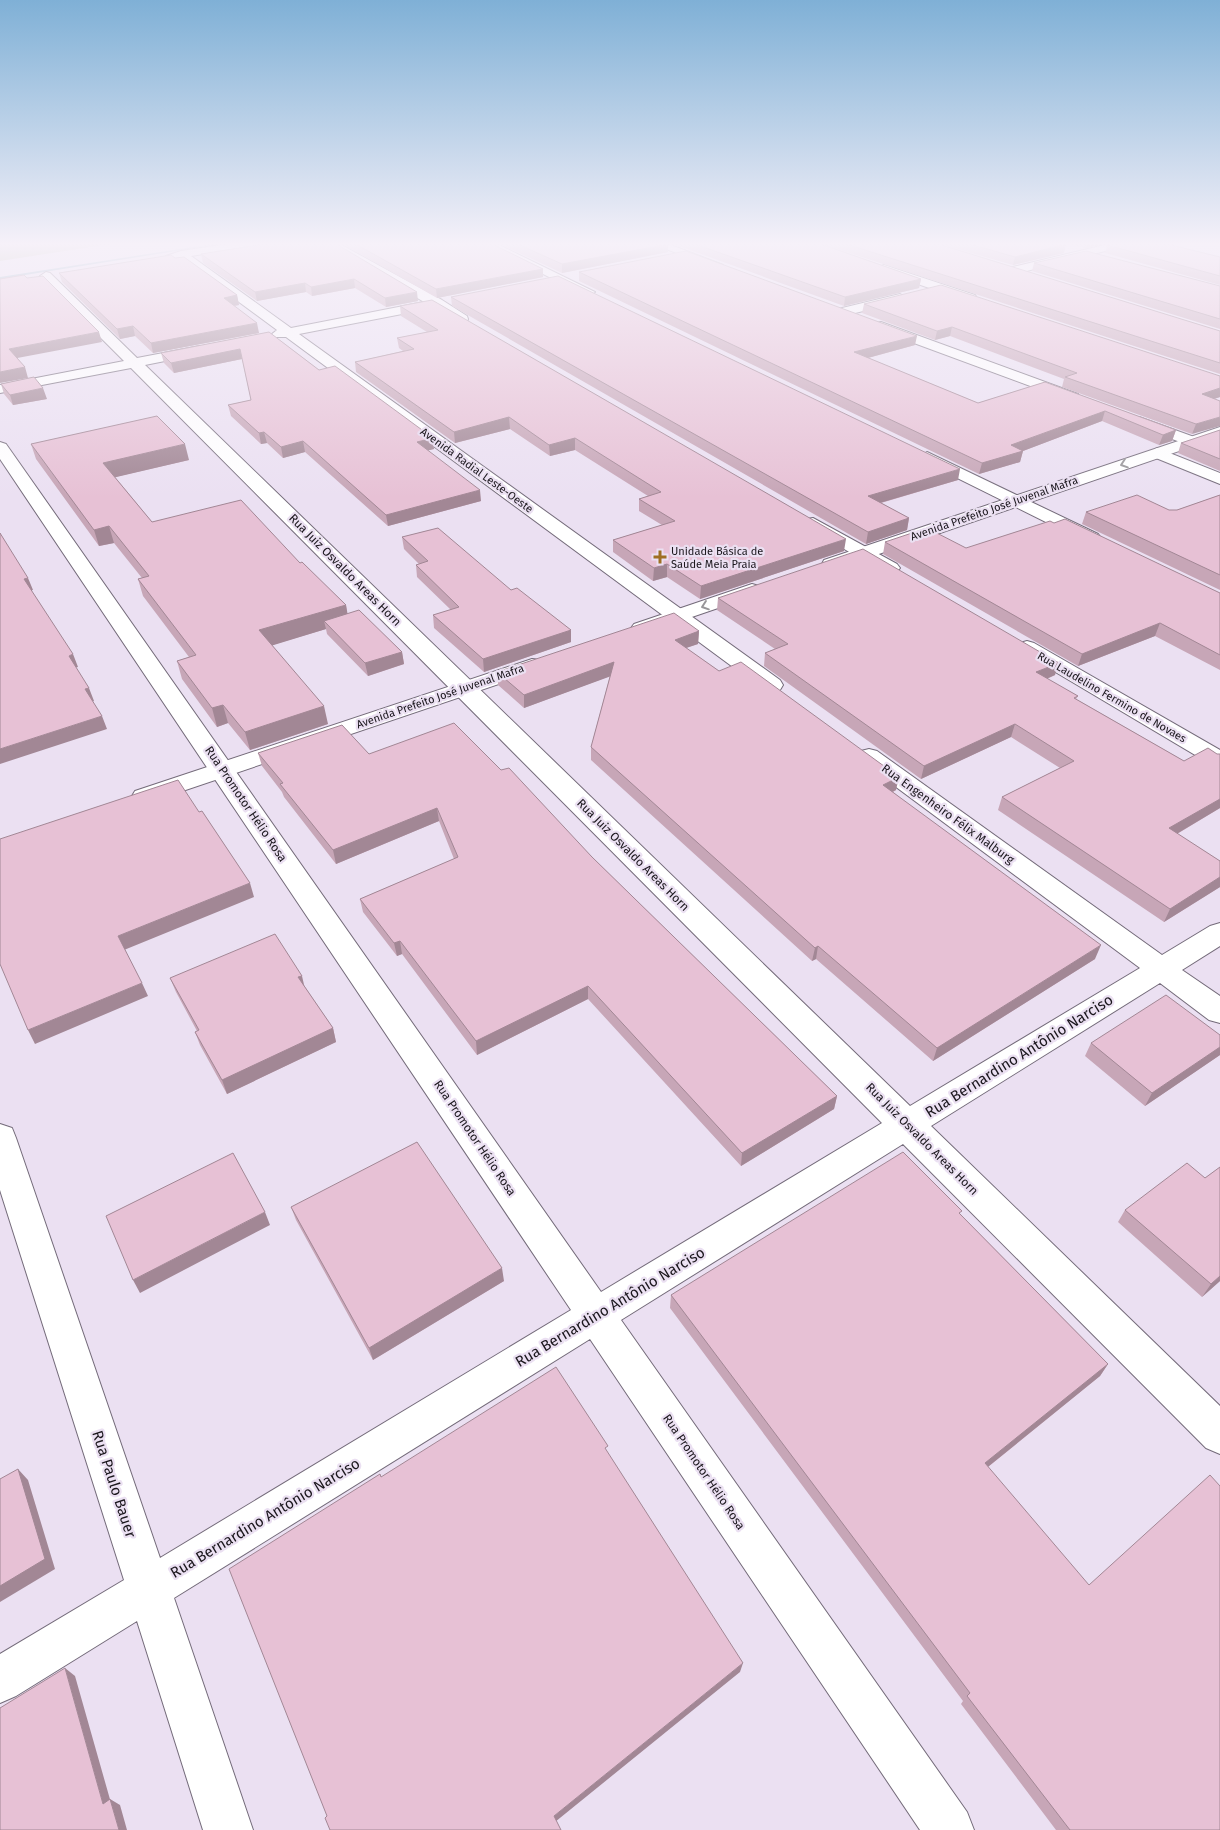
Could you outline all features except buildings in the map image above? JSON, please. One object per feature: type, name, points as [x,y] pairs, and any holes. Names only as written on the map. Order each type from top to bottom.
[{"type":"street","name":"Rua Juiz Osvaldo Areas Horn","points":[[100,327],[1220,1434]]},
{"type":"street","name":"Avenida Radial Leste-Oeste","points":[[282,327],[676,616]]},
{"type":"street","points":[[269,336],[312,327]]},
{"type":"street","points":[[885,327],[1081,400]]},
{"type":"street","points":[[0,389],[211,348]]},
{"type":"street","points":[[1127,418],[1191,442]]},
{"type":"street","name":"Avenida Prefeito José Juvenal Mafra","points":[[815,569],[1220,432]]},
{"type":"street","name":"Rua Promotor Hélio Rosa","points":[[0,447],[949,1830]]},
{"type":"street","points":[[909,448],[1105,544]]},
{"type":"street","points":[[1157,453],[1220,479]]},
{"type":"street","points":[[795,512],[906,577]]},
{"type":"street","points":[[621,635],[771,584]]},
{"type":"street","points":[[676,616],[790,698]]},
{"type":"street","name":"Rua Laudelino Fermino de Novaes","points":[[1016,641],[1220,760]]},
{"type":"street","name":"Avenida Prefeito José Juvenal Mafra","points":[[130,801],[547,660]]},
{"type":"street","name":"Rua Engenheiro Félix Malburg","points":[[854,745],[1220,1012]]},
{"type":"street","name":"Rua Bernardino Antônio Narciso","points":[[0,1680],[1220,933]]},
{"type":"street","name":"Rua Paulo Bauer","points":[[0,1138],[228,1830]]},
{"type":"place","name":"Unidade Básica de Saúde Meia Praia","points":[[660,557]]}]
